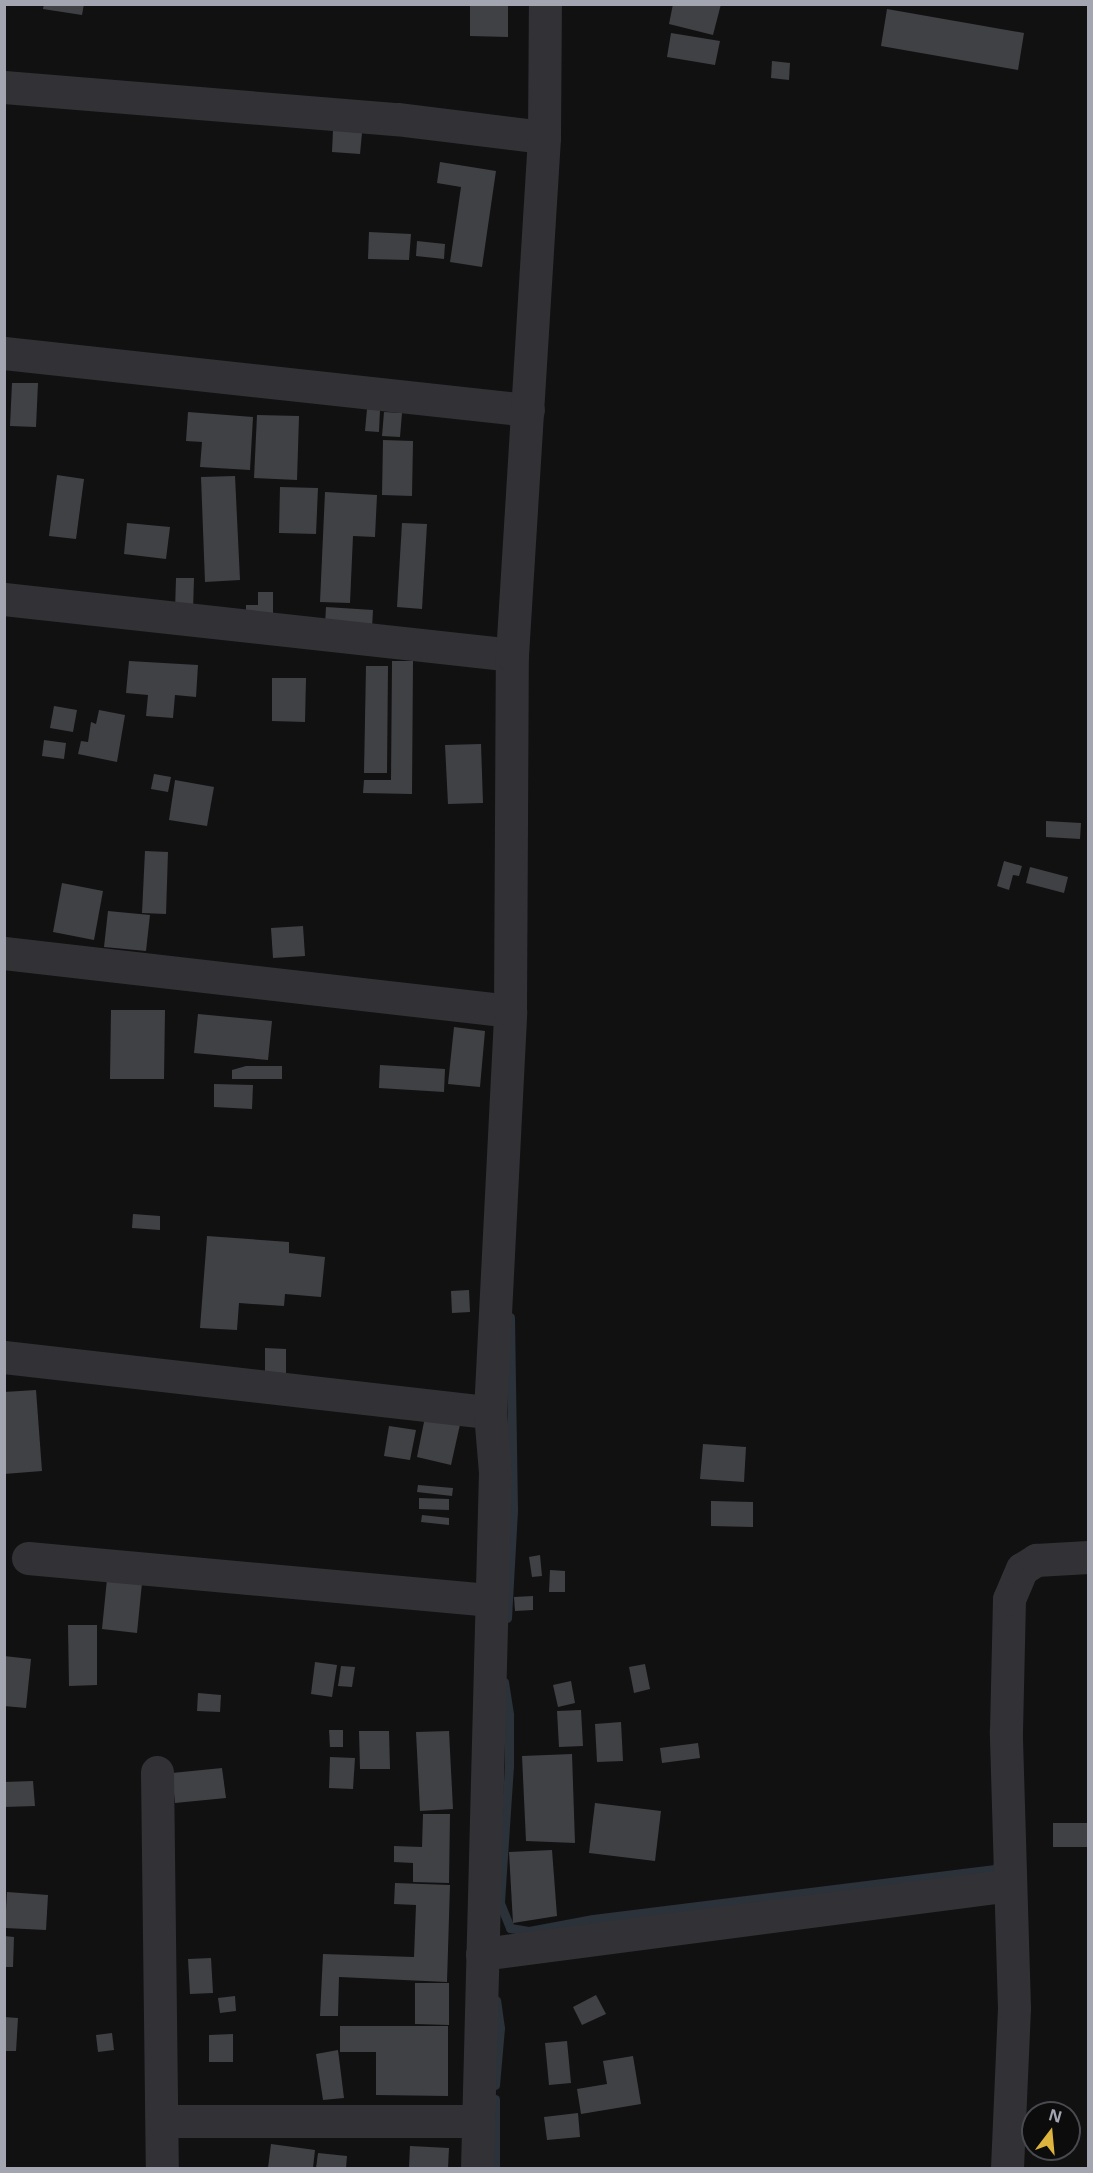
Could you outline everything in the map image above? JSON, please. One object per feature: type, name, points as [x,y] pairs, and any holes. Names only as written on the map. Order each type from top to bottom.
[{"type":"street","points":[[477,2169],[476,2121],[495,1472],[490,1412],[510,1011],[512,655],[544,136],[545,4]]},
{"type":"street","points":[[4,87],[397,119],[544,136]]},
{"type":"street","points":[[4,353],[528,410]]},
{"type":"street","points":[[4,599],[512,655]]},
{"type":"street","points":[[4,953],[510,1011]]},
{"type":"street","points":[[4,1357],[490,1412]]},
{"type":"street","points":[[1007,2169],[1014,2008],[1006,1671],[1009,1599],[1022,1569],[1036,1560],[1089,1557]]},
{"type":"street","points":[[28,1558],[491,1600]]},
{"type":"street","points":[[157,1772],[164,2121],[162,2169]]},
{"type":"street","points":[[482,1954],[1010,1885]]},
{"type":"street","points":[[164,2121],[476,2121]]},
{"type":"building","points":[[44,4],[84,4],[82,15],[43,9]]},
{"type":"building","points":[[470,4],[508,4],[508,37],[470,36]]},
{"type":"building","points":[[673,4],[721,4],[713,35],[669,24]]},
{"type":"building","points":[[887,9],[1024,33],[1018,70],[881,46]]},
{"type":"building","points":[[671,33],[720,41],[715,65],[667,57]]},
{"type":"building","points":[[772,61],[790,63],[789,80],[771,78]]},
{"type":"building","points":[[333,130],[362,133],[360,154],[332,152]]},
{"type":"building","points":[[440,162],[496,171],[482,267],[450,262],[461,187],[437,183]]},
{"type":"building","points":[[369,232],[411,234],[409,260],[368,259]]},
{"type":"building","points":[[417,241],[445,244],[444,259],[416,256]]},
{"type":"building","points":[[12,383],[38,383],[36,427],[10,426]]},
{"type":"building","points":[[367,409],[380,410],[379,432],[365,431]]},
{"type":"building","points":[[188,412],[253,417],[250,470],[200,467],[202,442],[186,441]]},
{"type":"building","points":[[384,412],[402,413],[400,437],[382,436]]},
{"type":"building","points":[[257,415],[299,416],[297,480],[254,478]]},
{"type":"building","points":[[383,440],[413,441],[412,496],[382,495]]},
{"type":"building","points":[[57,475],[84,479],[76,539],[49,536]]},
{"type":"building","points":[[235,476],[240,580],[205,582],[201,477]]},
{"type":"building","points":[[280,487],[318,488],[316,534],[279,533]]},
{"type":"building","points":[[325,492],[377,495],[375,537],[353,536],[350,603],[320,602]]},
{"type":"building","points":[[127,523],[170,527],[166,559],[124,554]]},
{"type":"building","points":[[402,523],[427,524],[422,609],[397,607]]},
{"type":"building","points":[[176,578],[194,578],[193,611],[175,610]]},
{"type":"building","points":[[258,592],[273,592],[273,617],[246,617],[246,605],[258,605]]},
{"type":"building","points":[[326,607],[373,610],[372,628],[325,625]]},
{"type":"building","points":[[129,661],[198,665],[196,697],[175,695],[173,718],[146,716],[148,695],[126,693]]},
{"type":"building","points":[[392,661],[413,661],[412,794],[363,793],[364,780],[391,780]]},
{"type":"building","points":[[366,666],[388,666],[387,773],[364,773]]},
{"type":"building","points":[[272,678],[306,678],[305,722],[272,721]]},
{"type":"building","points":[[54,706],[77,710],[73,732],[50,728]]},
{"type":"building","points":[[99,710],[125,715],[117,762],[78,754],[81,741],[88,742],[91,722],[96,724]]},
{"type":"building","points":[[44,740],[66,743],[64,759],[42,756]]},
{"type":"building","points":[[481,744],[483,803],[448,804],[445,745]]},
{"type":"building","points":[[154,774],[171,777],[168,792],[151,789]]},
{"type":"building","points":[[175,780],[214,787],[207,826],[169,820]]},
{"type":"building","points":[[1046,821],[1081,823],[1080,839],[1046,837]]},
{"type":"building","points":[[145,851],[168,852],[166,914],[142,913]]},
{"type":"building","points":[[1004,861],[1022,866],[1019,876],[1013,875],[1009,890],[997,886]]},
{"type":"building","points":[[1030,867],[1068,877],[1064,893],[1026,883]]},
{"type":"building","points":[[62,883],[103,891],[94,940],[53,932]]},
{"type":"building","points":[[108,911],[150,915],[146,951],[104,947]]},
{"type":"building","points":[[303,926],[305,956],[273,958],[271,928]]},
{"type":"building","points":[[111,1010],[165,1010],[164,1079],[110,1079]]},
{"type":"building","points":[[198,1014],[272,1021],[268,1060],[194,1053]]},
{"type":"building","points":[[454,1027],[485,1031],[480,1087],[448,1084]]},
{"type":"building","points":[[380,1065],[445,1069],[444,1092],[379,1088]]},
{"type":"building","points":[[246,1066],[282,1066],[282,1079],[232,1079],[232,1070]]},
{"type":"building","points":[[214,1084],[253,1085],[252,1109],[214,1107]]},
{"type":"building","points":[[133,1214],[160,1216],[160,1230],[132,1228]]},
{"type":"building","points":[[207,1236],[289,1242],[289,1253],[325,1257],[321,1297],[285,1294],[284,1306],[239,1303],[237,1330],[200,1328]]},
{"type":"building","points":[[469,1290],[470,1312],[452,1313],[451,1291]]},
{"type":"building","points":[[265,1348],[286,1349],[286,1374],[265,1374]]},
{"type":"building","points":[[36,1390],[42,1471],[4,1474],[4,1392]]},
{"type":"building","points":[[426,1412],[461,1420],[451,1465],[417,1457]]},
{"type":"building","points":[[389,1426],[416,1430],[410,1460],[384,1456]]},
{"type":"building","points":[[703,1444],[746,1447],[744,1482],[700,1479]]},
{"type":"building","points":[[418,1485],[453,1488],[452,1496],[417,1492]]},
{"type":"building","points":[[419,1498],[449,1499],[449,1510],[419,1509]]},
{"type":"building","points":[[711,1501],[753,1502],[753,1527],[711,1526]]},
{"type":"building","points":[[422,1515],[449,1518],[449,1525],[421,1522]]},
{"type":"building","points":[[540,1555],[542,1576],[532,1577],[529,1557]]},
{"type":"building","points":[[550,1570],[565,1571],[565,1592],[549,1592]]},
{"type":"building","points":[[107,1579],[142,1583],[137,1633],[102,1629]]},
{"type":"building","points":[[533,1596],[533,1610],[515,1611],[514,1597]]},
{"type":"building","points":[[68,1625],[97,1625],[97,1685],[69,1686]]},
{"type":"building","points":[[4,1656],[31,1659],[26,1708],[4,1706]]},
{"type":"building","points":[[315,1662],[337,1665],[332,1697],[311,1694]]},
{"type":"building","points":[[645,1664],[650,1689],[634,1693],[629,1667]]},
{"type":"building","points":[[341,1666],[355,1667],[352,1687],[338,1686]]},
{"type":"building","points":[[571,1681],[575,1703],[558,1707],[553,1685]]},
{"type":"building","points":[[198,1693],[221,1695],[220,1712],[197,1711]]},
{"type":"building","points":[[581,1710],[583,1746],[559,1747],[557,1711]]},
{"type":"building","points":[[621,1722],[623,1761],[597,1762],[595,1724]]},
{"type":"building","points":[[329,1730],[343,1730],[343,1747],[330,1747]]},
{"type":"building","points":[[359,1731],[389,1731],[390,1769],[360,1769]]},
{"type":"building","points":[[449,1731],[453,1809],[420,1811],[416,1732]]},
{"type":"building","points":[[698,1743],[700,1758],[662,1763],[660,1748]]},
{"type":"building","points":[[572,1754],[575,1843],[526,1841],[522,1756]]},
{"type":"building","points":[[330,1757],[355,1758],[353,1789],[329,1788]]},
{"type":"building","points":[[222,1768],[226,1798],[175,1803],[172,1773]]},
{"type":"building","points":[[33,1781],[35,1806],[4,1807],[4,1782]]},
{"type":"building","points":[[595,1803],[661,1811],[655,1861],[589,1853]]},
{"type":"building","points":[[423,1814],[450,1814],[449,1883],[413,1882],[413,1863],[394,1862],[394,1846],[422,1847]]},
{"type":"building","points":[[1053,1823],[1088,1823],[1088,1847],[1053,1847]]},
{"type":"building","points":[[552,1850],[557,1916],[513,1923],[509,1852]]},
{"type":"building","points":[[395,1883],[450,1885],[447,1982],[339,1977],[338,2016],[320,2016],[323,1954],[414,1957],[416,1905],[394,1904]]},
{"type":"building","points":[[7,1892],[48,1895],[46,1930],[5,1928]]},
{"type":"building","points":[[4,1936],[14,1937],[13,1967],[4,1967]]},
{"type":"building","points":[[211,1958],[213,1993],[190,1994],[188,1959]]},
{"type":"building","points":[[415,1983],[449,1983],[449,2025],[415,2024]]},
{"type":"building","points":[[596,1995],[606,2014],[582,2025],[573,2007]]},
{"type":"building","points":[[235,1996],[236,2011],[220,2013],[218,1998]]},
{"type":"building","points":[[4,2017],[18,2018],[16,2051],[4,2051]]},
{"type":"building","points":[[340,2026],[448,2026],[448,2096],[376,2095],[376,2052],[340,2052]]},
{"type":"building","points":[[112,2033],[114,2050],[98,2052],[96,2035]]},
{"type":"building","points":[[233,2034],[233,2062],[209,2062],[209,2035]]},
{"type":"building","points":[[567,2041],[571,2083],[549,2085],[545,2043]]},
{"type":"building","points":[[338,2050],[344,2098],[323,2100],[316,2054]]},
{"type":"building","points":[[633,2056],[641,2104],[581,2114],[577,2089],[607,2084],[603,2061]]},
{"type":"building","points":[[578,2113],[580,2137],[547,2140],[544,2117]]},
{"type":"building","points":[[271,2144],[315,2150],[313,2168],[268,2168]]},
{"type":"building","points":[[410,2146],[449,2148],[448,2168],[409,2168]]},
{"type":"building","points":[[318,2153],[347,2156],[346,2168],[316,2168]]},
{"type":"waterway","points":[[507,1618],[513,1509],[510,1317]]},
{"type":"waterway","points":[[504,1682],[509,1715],[509,1766],[500,1903],[510,1928],[529,1931],[593,1919],[997,1869],[998,1862]]},
{"type":"waterway","points":[[495,2085],[500,2028],[496,2000]]},
{"type":"waterway","points":[[495,2099],[495,2168]]}]
